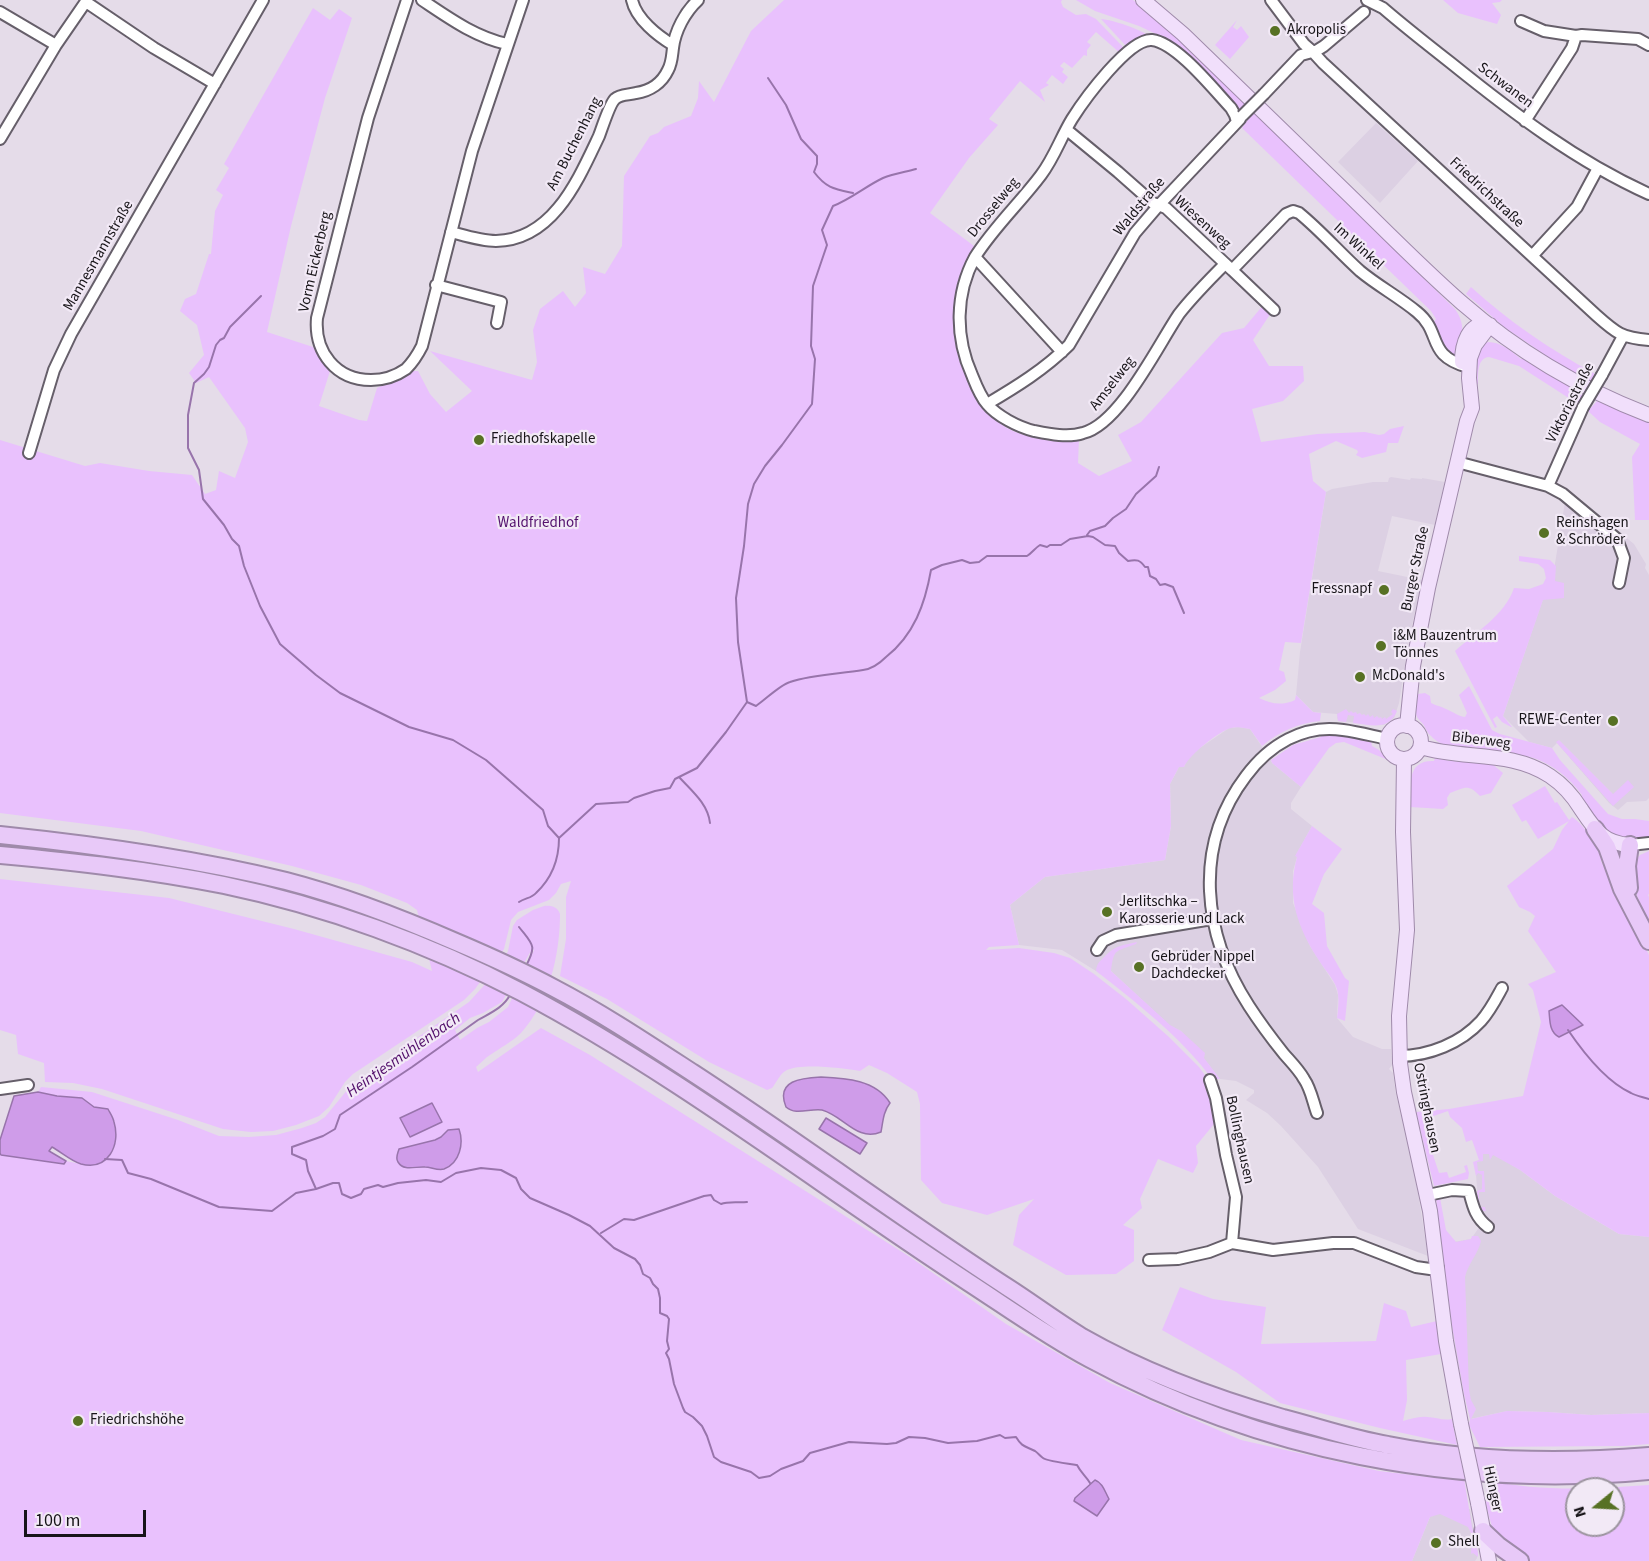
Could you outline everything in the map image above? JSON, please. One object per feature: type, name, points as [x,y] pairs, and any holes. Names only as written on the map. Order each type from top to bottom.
[{"type":"highway","points":[[1595,829],[1607,847],[1622,889],[1649,941]]},
{"type":"highway","points":[[0,835],[169,857],[289,882],[348,899],[410,922],[499,961],[545,983],[626,1029],[736,1101],[1044,1313],[1083,1337],[1152,1372],[1240,1405],[1345,1436],[1398,1447],[1444,1454],[1509,1459],[1582,1460],[1649,1456]]},
{"type":"highway","points":[[1615,868],[1616,856],[1627,845]]},
{"type":"highway","points":[[1627,845],[1627,876],[1636,915]]},
{"type":"highway","points":[[0,855],[166,875],[274,897],[417,945],[517,990],[604,1038],[726,1117],[1020,1317],[1086,1357],[1165,1395],[1242,1426],[1381,1461],[1431,1468],[1510,1475],[1613,1474],[1649,1471]]},
{"type":"highway","points":[[1483,1531],[1520,1561]]},
{"type":"main road","points":[[1143,0],[1183,34],[1408,253],[1463,303],[1490,325],[1553,368],[1586,387],[1649,415]]},
{"type":"main road","name":"Burger Straße","points":[[1407,726],[1417,643],[1435,554],[1467,421],[1464,408],[1466,366],[1463,351],[1467,320],[1463,303]]},
{"type":"main road","points":[[1466,338],[1476,326],[1490,325]]},
{"type":"main road","name":"Burger Straße","points":[[1466,366],[1474,345],[1490,325]]},
{"type":"main road","points":[[1407,726],[1417,731],[1421,739],[1421,747],[1414,756],[1404,760],[1396,757],[1390,751],[1388,739],[1395,728],[1407,726]]},
{"type":"main road","name":"Biberweg","points":[[1421,747],[1454,755],[1516,761],[1539,770],[1549,775],[1567,791],[1595,829],[1607,839],[1627,845]]},
{"type":"main road","name":"Ostringhausen","points":[[1404,760],[1403,832],[1407,930],[1399,1016],[1400,1056],[1404,1092],[1428,1195],[1448,1350],[1461,1424]]},
{"type":"main road","name":"Hünger","points":[[1461,1424],[1490,1561]]},
{"type":"street","name":"Mannesmannstraße","points":[[29,453],[54,370],[71,334],[263,0]]},
{"type":"street","name":"Vorm Eickerberg","points":[[407,0],[368,118],[317,318],[317,336],[323,353],[341,373],[364,380],[382,379],[404,370],[417,356],[422,346],[472,151],[523,0]]},
{"type":"street","points":[[422,0],[467,30],[507,44]]},
{"type":"street","points":[[632,0],[633,6],[642,18],[661,38],[673,45]]},
{"type":"street","name":"Am Buchenhang","points":[[451,232],[498,241],[524,235],[542,224],[560,207],[586,164],[616,97],[649,90],[659,83],[668,70],[673,45],[681,24],[690,7],[698,0]]},
{"type":"street","name":"Friedrichstraße","points":[[1271,0],[1304,44],[1323,63],[1604,323],[1623,336],[1649,340]]},
{"type":"street","name":"Schwanen","points":[[1398,21],[1378,13],[1364,12],[1367,0],[1383,8],[1525,120],[1563,147],[1649,194]]},
{"type":"street","points":[[0,139],[56,45],[86,1],[154,48],[215,84]]},
{"type":"street","points":[[0,12],[56,45]]},
{"type":"street","name":"Waldstraße","points":[[1062,352],[1072,340],[1135,233],[1159,205],[1301,55],[1324,46],[1364,12]]},
{"type":"street","points":[[1521,21],[1544,31],[1575,36],[1638,39],[1649,45]]},
{"type":"street","points":[[1525,120],[1572,48],[1575,36]]},
{"type":"street","name":"Drosselweg","points":[[1062,352],[975,257],[1043,173],[1072,119],[1115,63],[1137,45],[1148,40],[1160,42],[1194,68],[1240,119]]},
{"type":"street","points":[[1067,130],[1153,203],[1159,205]]},
{"type":"street","points":[[1532,256],[1577,207],[1598,168]]},
{"type":"street","name":"Wiesenweg","points":[[1159,205],[1166,208],[1274,310]]},
{"type":"street","name":"Im Winkel","points":[[1228,267],[1286,214],[1293,211],[1299,213],[1358,269],[1417,312],[1428,324],[1441,353],[1446,358],[1466,366]]},
{"type":"street","name":"Amselweg","points":[[975,257],[968,269],[958,317],[968,367],[987,404],[1007,420],[1024,429],[1045,434],[1065,435],[1083,434],[1098,426],[1130,392],[1189,302],[1228,267]]},
{"type":"street","points":[[436,285],[501,302],[497,323]]},
{"type":"street","name":"Viktoriastraße","points":[[1548,486],[1583,407],[1623,336]]},
{"type":"street","points":[[987,404],[1019,385],[1062,352]]},
{"type":"street","points":[[1457,462],[1548,486],[1563,494],[1609,530],[1620,543],[1624,558],[1619,583]]},
{"type":"street","points":[[1317,1113],[1304,1078],[1260,1023],[1239,990],[1225,960],[1212,919],[1210,867],[1217,833],[1234,795],[1258,761],[1282,742],[1314,730],[1343,730],[1388,739]]},
{"type":"street","points":[[1627,845],[1649,843]]},
{"type":"street","points":[[1097,950],[1103,941],[1116,935],[1212,919]]},
{"type":"street","points":[[1400,1056],[1415,1055],[1453,1043],[1481,1021],[1502,988]]},
{"type":"street","name":"Bollinghausen","points":[[1210,1080],[1216,1098],[1236,1197],[1232,1243]]},
{"type":"street","points":[[0,1089],[28,1085]]},
{"type":"street","points":[[1428,1195],[1452,1190],[1469,1191],[1475,1213],[1488,1227]]},
{"type":"street","points":[[1149,1260],[1182,1258],[1209,1252],[1232,1243],[1272,1250],[1333,1243],[1354,1244],[1416,1267],[1438,1268]]},
{"type":"shaded area","points":[[1376,123],[1418,161],[1380,203],[1338,162]]},
{"type":"shaded area","points":[[1391,477],[1410,480],[1411,478],[1422,478],[1445,482],[1435,525],[1392,516],[1378,571],[1422,580],[1410,634],[1399,703],[1394,718],[1384,725],[1338,721],[1337,714],[1313,712],[1296,695],[1300,652],[1326,492],[1373,482],[1388,482]]},
{"type":"shaded area","points":[[1567,490],[1634,544],[1646,564],[1645,568],[1649,575],[1649,798],[1646,801],[1627,802],[1618,810],[1609,803],[1557,743],[1552,748],[1529,742],[1503,716],[1543,599],[1551,588]]},
{"type":"shaded area","points":[[1229,728],[1250,729],[1272,763],[1301,787],[1291,803],[1291,809],[1312,826],[1296,855],[1293,871],[1293,903],[1310,946],[1335,985],[1338,995],[1337,1018],[1353,1037],[1382,1049],[1391,1049],[1392,1065],[1389,1069],[1393,1073],[1414,1168],[1428,1256],[1358,1229],[1318,1167],[1281,1126],[1267,1113],[1246,1100],[1254,1093],[1254,1090],[1236,1081],[1220,1079],[1181,1031],[1170,1026],[1111,971],[1096,971],[1062,950],[1019,945],[1010,905],[1045,877],[1165,860],[1171,826],[1170,784],[1179,767],[1184,767],[1194,752]]},
{"type":"shaded area","points":[[1562,1005],[1583,1025],[1559,1037],[1552,1029],[1549,1011]]},
{"type":"shaded area","points":[[821,1077],[860,1082],[877,1089],[884,1095],[890,1103],[885,1113],[881,1132],[865,1134],[822,1110],[794,1111],[786,1107],[784,1091],[787,1086],[806,1078]]},
{"type":"shaded area","points":[[38,1092],[82,1098],[94,1107],[108,1109],[114,1122],[116,1139],[114,1147],[105,1160],[99,1164],[81,1164],[52,1147],[49,1151],[66,1161],[64,1164],[1,1155],[0,1140],[14,1096]]},
{"type":"shaded area","points":[[432,1103],[442,1122],[410,1137],[400,1118]]},
{"type":"shaded area","points":[[826,1118],[867,1143],[860,1154],[819,1129]]},
{"type":"shaded area","points":[[459,1129],[461,1146],[459,1152],[454,1162],[444,1169],[407,1168],[397,1160],[399,1149],[435,1140],[448,1130]]},
{"type":"shaded area","points":[[1475,1141],[1555,1196],[1619,1234],[1649,1237],[1649,1413],[1591,1415],[1507,1411],[1470,1419],[1456,1353],[1442,1244],[1471,1239],[1480,1226],[1475,1162],[1480,1160]]},
{"type":"shaded area","points":[[1095,1480],[1102,1485],[1109,1499],[1097,1516],[1074,1501]]},
{"type":"shaded area","points":[[1428,1506],[1470,1509],[1478,1553],[1475,1561],[1412,1561],[1430,1517]]},
{"type":"green space","name":"Waldfriedhof","points":[[784,0],[1062,0],[1063,7],[1076,15],[1086,14],[1096,19],[1123,47],[1120,53],[1096,32],[1087,42],[1091,45],[1087,50],[1087,56],[1084,55],[1072,68],[1064,62],[1060,66],[1064,69],[1062,72],[1068,77],[1063,84],[1052,75],[1046,83],[1049,85],[1040,90],[1045,102],[1020,81],[989,119],[998,125],[969,158],[930,213],[974,246],[957,289],[953,316],[954,330],[961,362],[976,394],[995,419],[1007,428],[1042,439],[1079,439],[1078,463],[1099,476],[1132,461],[1118,435],[1141,422],[1222,333],[1244,328],[1270,297],[1279,305],[1273,310],[1253,340],[1269,366],[1303,366],[1304,381],[1283,401],[1252,409],[1261,442],[1317,434],[1365,432],[1379,435],[1390,429],[1404,426],[1398,443],[1388,443],[1386,452],[1362,458],[1356,455],[1357,450],[1336,441],[1309,454],[1313,481],[1326,492],[1301,643],[1285,642],[1279,670],[1284,672],[1286,681],[1259,698],[1281,704],[1295,700],[1296,695],[1313,712],[1321,713],[1320,721],[1289,729],[1262,746],[1250,729],[1231,728],[1212,738],[1192,756],[1184,767],[1179,767],[1170,784],[1171,826],[1165,860],[1045,877],[1010,905],[1019,945],[989,947],[986,950],[1019,948],[1054,953],[1070,958],[1126,999],[1169,1037],[1199,1067],[1209,1081],[1218,1119],[1196,1146],[1198,1163],[1193,1173],[1158,1159],[1140,1199],[1142,1208],[1123,1225],[1134,1230],[1134,1261],[1116,1274],[1066,1275],[1013,1245],[1019,1215],[1034,1199],[987,1215],[942,1203],[921,1180],[920,1104],[917,1092],[887,1073],[869,1065],[860,1071],[823,1067],[794,1068],[780,1075],[772,1088],[767,1090],[709,1062],[607,999],[560,976],[566,939],[566,897],[571,881],[561,884],[549,900],[518,912],[511,920],[504,949],[475,989],[464,1000],[353,1074],[329,1107],[319,1116],[296,1125],[273,1131],[251,1132],[223,1129],[102,1089],[73,1083],[45,1082],[44,1063],[18,1054],[16,1035],[0,1030],[0,879],[169,898],[294,929],[412,962],[432,971],[417,910],[407,903],[361,885],[292,866],[141,831],[0,813],[0,440],[85,466],[100,463],[192,475],[205,494],[216,490],[219,471],[235,478],[248,442],[245,428],[209,377],[196,383],[189,373],[204,355],[197,325],[180,311],[185,299],[196,294],[209,254],[211,254],[215,211],[223,195],[216,190],[229,168],[224,164],[313,8],[330,20],[339,9],[352,18],[325,98],[291,226],[267,332],[313,347],[330,371],[319,406],[367,421],[377,388],[413,371],[418,371],[430,394],[446,412],[472,391],[430,351],[532,380],[537,362],[533,330],[540,309],[563,291],[575,307],[586,293],[583,267],[605,274],[622,246],[624,176],[650,136],[658,133],[664,127],[691,116],[698,98],[699,81],[714,102],[751,31]]},
{"type":"green space","points":[[1076,0],[1133,0],[1169,28],[1332,185],[1354,210],[1455,309],[1462,327],[1456,357],[1448,355],[1432,324],[1436,319],[1431,311],[1242,128],[1247,121],[1194,63],[1154,33],[1095,11]]},
{"type":"green space","points":[[1443,0],[1502,0],[1492,3],[1501,15],[1497,24],[1458,13]]},
{"type":"green space","points":[[1101,19],[1126,25],[1149,36],[1127,47]]},
{"type":"green space","points":[[1237,20],[1233,27],[1237,30],[1241,26],[1249,37],[1230,59],[1215,45]]},
{"type":"green space","points":[[1471,287],[1530,334],[1595,374],[1590,382],[1560,365],[1504,327],[1466,294]]},
{"type":"green space","points":[[1488,342],[1502,345],[1521,359],[1584,394],[1578,404],[1519,366],[1489,357],[1480,363],[1478,384],[1476,384],[1477,355],[1483,345]]},
{"type":"green space","points":[[1597,401],[1649,423],[1649,520],[1635,520],[1632,457],[1640,444],[1600,422],[1588,411]]},
{"type":"green space","points":[[1519,556],[1550,560],[1556,566],[1555,581],[1564,583],[1564,598],[1543,600],[1503,716],[1512,727],[1502,722],[1497,716],[1493,719],[1497,727],[1495,728],[1455,651],[1497,615],[1510,598],[1514,588],[1529,589],[1543,584],[1546,578],[1544,569],[1538,564],[1519,561]]},
{"type":"green space","points":[[1469,686],[1492,730],[1552,748],[1608,814],[1622,819],[1649,821],[1649,836],[1631,839],[1607,832],[1580,798],[1582,795],[1577,788],[1545,763],[1517,754],[1454,747],[1436,740],[1417,717],[1418,694],[1425,693],[1430,696],[1431,703],[1465,717],[1467,713],[1459,695]]},
{"type":"green space","points":[[1346,709],[1349,713],[1351,711],[1366,716],[1368,714],[1370,717],[1373,715],[1374,718],[1377,716],[1382,719],[1393,714],[1391,712],[1393,709],[1397,711],[1389,722],[1373,725],[1353,723],[1354,716],[1348,715],[1346,722],[1338,721],[1337,714]]},
{"type":"green space","points":[[1321,734],[1347,734],[1371,741],[1372,746],[1388,760],[1344,742],[1336,743],[1329,748],[1301,787],[1272,763],[1271,760],[1293,745],[1321,737]]},
{"type":"green space","points":[[1559,740],[1613,794],[1628,780],[1634,787],[1613,806],[1556,742]]},
{"type":"green space","points":[[1435,758],[1491,763],[1503,773],[1491,793],[1480,796],[1472,789],[1462,788],[1450,793],[1447,798],[1448,805],[1443,809],[1410,807],[1414,769],[1425,762],[1434,761]]},
{"type":"green space","points":[[1545,786],[1569,820],[1572,817],[1576,820],[1593,841],[1649,955],[1649,1237],[1619,1234],[1555,1196],[1520,1170],[1493,1155],[1490,1160],[1489,1154],[1483,1154],[1483,1161],[1477,1162],[1478,1171],[1484,1171],[1485,1192],[1479,1192],[1479,1207],[1485,1207],[1486,1211],[1479,1211],[1477,1191],[1482,1189],[1482,1175],[1478,1173],[1476,1176],[1473,1162],[1479,1160],[1472,1140],[1466,1142],[1462,1128],[1450,1117],[1448,1111],[1428,1118],[1430,1124],[1424,1128],[1439,1173],[1447,1172],[1449,1178],[1466,1172],[1464,1166],[1467,1165],[1469,1173],[1468,1179],[1434,1186],[1416,1112],[1449,1109],[1523,1096],[1541,1022],[1533,990],[1528,984],[1556,972],[1528,931],[1535,916],[1519,907],[1507,886],[1553,849],[1569,821],[1538,839],[1526,820],[1522,822],[1512,805]]},
{"type":"green space","points":[[1312,826],[1342,849],[1324,874],[1312,904],[1324,913],[1327,946],[1349,981],[1345,1021],[1337,1018],[1337,990],[1312,950],[1296,912],[1293,886],[1297,857],[1295,856]]},
{"type":"green space","points":[[1649,851],[1649,925],[1634,888],[1635,861],[1640,855]]},
{"type":"green space","points":[[549,906],[556,908],[560,914],[558,946],[546,993],[531,1021],[521,1033],[488,1056],[476,1067],[478,1072],[541,1028],[590,1055],[910,1257],[1006,1324],[1110,1383],[1241,1440],[1379,1471],[1428,1477],[1464,1478],[1478,1557],[1471,1554],[1472,1535],[1468,1527],[1440,1514],[1430,1517],[1412,1561],[0,1561],[0,1154],[64,1164],[66,1161],[81,1164],[108,1109],[94,1107],[82,1098],[38,1092],[41,1087],[92,1092],[219,1136],[276,1135],[316,1123],[325,1117],[348,1089],[469,1002],[500,968],[508,951],[513,926],[517,920],[533,910]],"holes":[[[532,949],[534,950],[508,1007],[460,1040],[455,1030],[470,1018],[502,1002]]]},
{"type":"green space","points":[[1137,942],[1115,954],[1111,971],[1170,1025],[1181,1031],[1205,1053],[1204,1058],[1220,1079],[1212,1079],[1187,1049],[1143,1008],[1096,971],[1099,962],[1113,949]]},
{"type":"green space","points":[[1440,1198],[1446,1230],[1456,1242],[1471,1239],[1472,1236],[1478,1236],[1481,1241],[1465,1277],[1469,1390],[1476,1409],[1471,1419],[1507,1411],[1591,1415],[1649,1413],[1649,1444],[1480,1447],[1469,1425],[1470,1419],[1450,1314],[1436,1199]]},
{"type":"green space","points":[[1180,1287],[1213,1299],[1266,1307],[1261,1344],[1376,1341],[1384,1303],[1406,1311],[1411,1327],[1437,1321],[1441,1354],[1406,1360],[1407,1400],[1403,1421],[1421,1417],[1452,1419],[1457,1445],[1280,1403],[1236,1372],[1162,1330]]},
{"type":"green space","points":[[1487,1480],[1507,1484],[1565,1488],[1565,1537],[1625,1537],[1625,1486],[1649,1485],[1649,1561],[1528,1561],[1497,1537],[1486,1505]]},
{"type":"waterway","points":[[768,78],[786,105],[801,139],[817,156],[814,172],[831,187],[853,193]]},
{"type":"waterway","points":[[747,702],[738,642],[736,598],[748,504],[754,484],[765,466],[812,404],[815,359],[811,346],[813,286],[827,245],[822,230],[833,206],[883,178],[916,169]]},
{"type":"waterway","points":[[261,296],[230,327],[224,338],[216,345],[209,367],[194,383],[188,415],[188,448],[199,470],[203,499],[239,546],[244,566],[260,606],[280,644],[340,693],[409,727],[453,740],[486,760],[543,810],[548,826],[559,838]]},
{"type":"waterway","points":[[1087,535],[1090,531],[1105,526],[1126,509],[1136,494],[1156,476],[1159,467]]},
{"type":"waterway","name":"Heintjesmühlenbach","points":[[747,702],[756,706],[782,686],[799,679],[866,669],[878,664],[896,648],[911,629],[922,607],[931,570],[962,560],[970,563],[979,562],[987,556],[1027,556],[1040,545],[1047,547],[1061,545],[1070,539],[1093,537],[1105,545],[1115,546],[1128,561],[1138,561],[1148,567],[1150,576],[1160,585],[1173,587],[1184,613]]},
{"type":"waterway","name":"Heintjesmühlenbach","points":[[519,902],[532,896],[542,887],[558,854],[559,838],[596,804],[628,802],[634,798],[670,788],[675,779],[697,768],[747,702]]},
{"type":"waterway","points":[[679,777],[703,804],[710,823]]},
{"type":"waterway","name":"Heintjesmühlenbach","points":[[519,927],[532,945],[532,954],[526,966]]},
{"type":"waterway","name":"Heintjesmühlenbach","points":[[316,1189],[306,1160],[292,1154],[292,1147],[323,1136],[335,1129],[340,1115],[496,1010],[510,995]]},
{"type":"waterway","points":[[1568,1030],[1588,1057],[1613,1082],[1633,1094],[1649,1099]]},
{"type":"waterway","points":[[105,1159],[122,1160],[128,1173],[151,1179],[219,1207],[272,1211],[296,1193],[333,1183],[339,1183],[342,1194],[351,1198],[361,1194],[364,1189],[378,1185],[383,1187],[426,1180],[441,1182],[456,1173],[481,1168],[501,1170],[516,1178],[521,1189],[530,1198],[590,1226],[614,1248],[635,1259],[643,1274],[650,1278],[658,1289],[660,1313],[669,1319],[667,1341],[669,1349],[666,1353],[683,1408],[702,1426],[714,1457],[721,1462],[751,1472],[759,1478],[770,1476],[781,1469],[803,1461],[810,1453],[849,1442],[887,1444],[909,1437],[948,1443],[977,1441],[1000,1435],[1005,1438],[1016,1437],[1022,1445],[1045,1459],[1077,1465],[1090,1483]]},
{"type":"waterway","points":[[601,1233],[624,1219],[634,1220],[704,1196],[711,1195],[721,1204],[747,1202]]},
{"type":"place","name":"Akropolis","points":[[1275,31]]},
{"type":"place","name":"Friedhofskapelle","points":[[479,440]]},
{"type":"place","name":"Reinshagen & Schröder","points":[[1544,533]]},
{"type":"place","name":"Fressnapf","points":[[1384,590]]},
{"type":"place","name":"i&M Bauzentrum Tönnes","points":[[1381,646]]},
{"type":"place","name":"McDonald's","points":[[1360,677]]},
{"type":"place","name":"REWE-Center","points":[[1613,721]]},
{"type":"place","name":"Jerlitschka – Karosserie und Lack","points":[[1107,912]]},
{"type":"place","name":"Gebrüder Nippel Dachdecker","points":[[1139,967]]},
{"type":"place","name":"Friedrichshöhe","points":[[78,1421]]},
{"type":"place","name":"Shell","points":[[1436,1543]]}]
